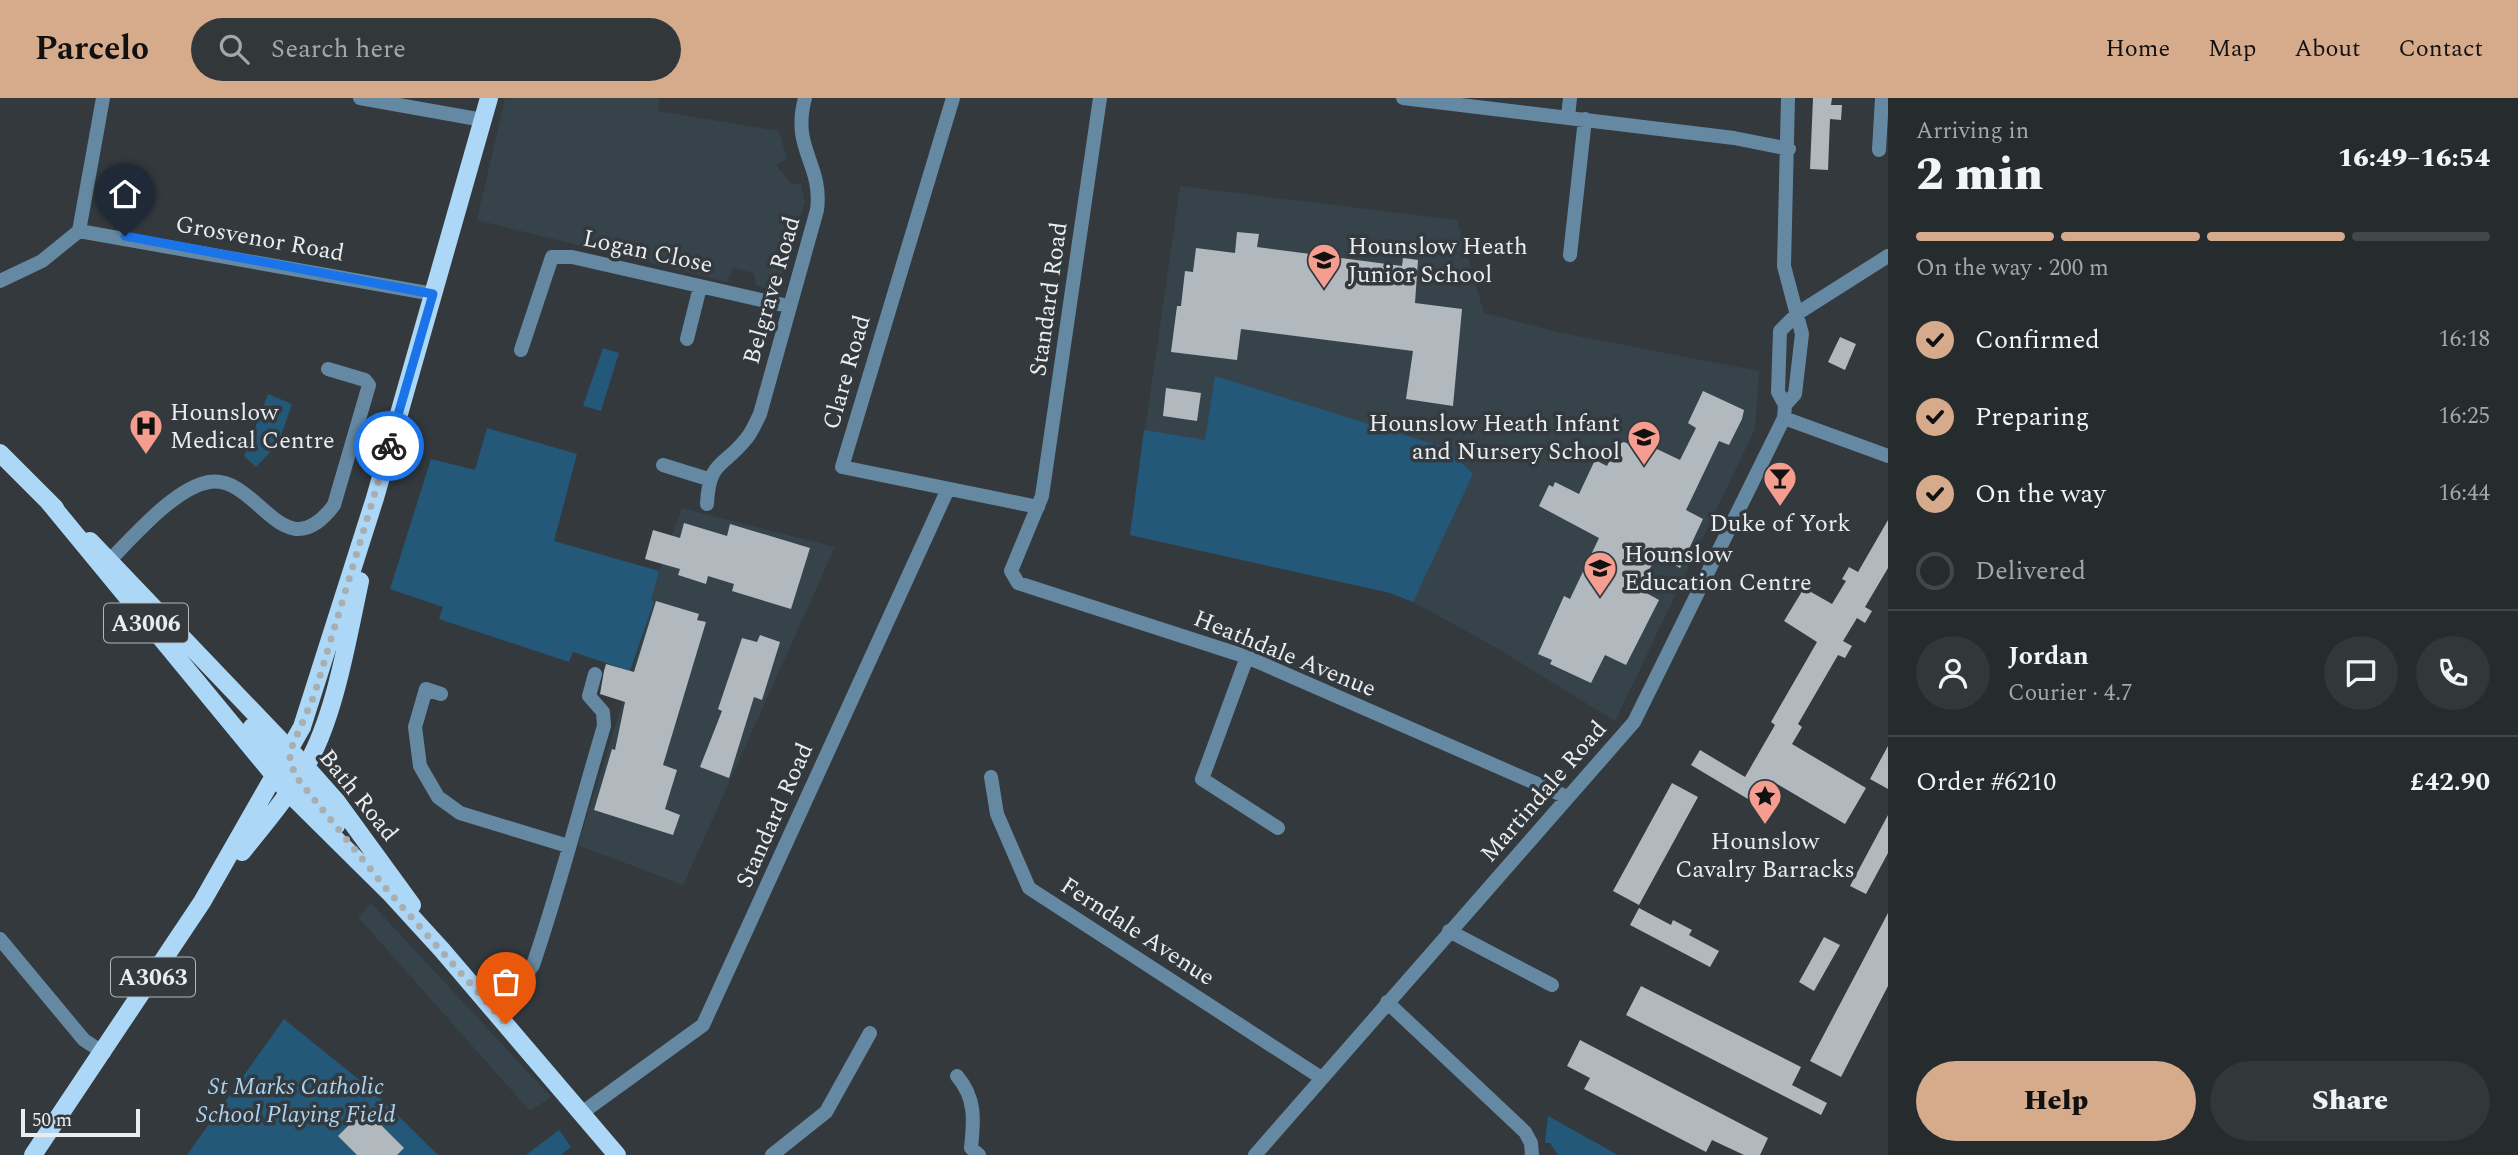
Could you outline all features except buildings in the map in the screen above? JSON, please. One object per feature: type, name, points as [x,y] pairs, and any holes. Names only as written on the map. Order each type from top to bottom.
[{"type":"main road","name":"A3063","points":[[33,1155],[104,1053],[202,902],[282,763],[314,696],[375,498],[489,98]]},
{"type":"main road","name":"Bath Road","points":[[0,453],[48,501],[282,763],[396,881],[442,950]]},
{"type":"main road","name":"A3063","points":[[202,902],[297,779],[323,726],[343,656],[369,539],[375,498]]},
{"type":"main road","name":"Bath Road","points":[[106,565],[148,602],[389,892],[583,1112],[617,1155]]},
{"type":"street","points":[[0,281],[42,261],[79,231],[103,98]]},
{"type":"street","points":[[360,98],[482,120]]},
{"type":"street","name":"Belgrave Road","points":[[708,479],[723,460],[746,439],[760,414],[817,210],[820,193],[813,167],[802,143],[799,120],[805,98]]},
{"type":"street","name":"Clare Road","points":[[953,98],[842,467],[1038,507]]},
{"type":"street","name":"Standard Road","points":[[1038,507],[1100,98]]},
{"type":"street","points":[[1403,98],[1734,138],[1788,149]]},
{"type":"street","points":[[1568,117],[1570,98]]},
{"type":"street","name":"Martindale Road","points":[[1255,1155],[1320,1077],[1634,722],[1795,394],[1802,334],[1784,266],[1788,98]]},
{"type":"street","points":[[1879,150],[1882,98]]},
{"type":"street","points":[[1570,255],[1585,119]]},
{"type":"street","name":"Grosvenor Road","points":[[79,231],[433,294]]},
{"type":"street","name":"Logan Close","points":[[521,350],[552,257],[572,257],[788,306]]},
{"type":"street","points":[[1888,257],[1798,313],[1780,331],[1778,393],[1785,411],[1888,456]]},
{"type":"street","points":[[687,339],[700,287]]},
{"type":"street","points":[[106,565],[181,493],[212,481],[233,487],[274,521],[298,529],[322,521],[334,505],[369,385],[365,380],[328,369]]},
{"type":"street","points":[[663,465],[708,479],[707,504]]},
{"type":"street","name":"Standard Road","points":[[583,1112],[703,1025],[859,678],[948,489]]},
{"type":"street","name":"Heathdale Avenue","points":[[1038,507],[1011,572],[1018,583],[1247,657],[1567,797]]},
{"type":"street","points":[[1247,657],[1202,779],[1278,828]]},
{"type":"street","points":[[491,1007],[526,975],[533,964],[561,883],[568,846],[604,726],[603,712],[589,696],[595,674]]},
{"type":"street","points":[[441,694],[426,689],[415,727],[420,766],[438,797],[460,813],[568,846]]},
{"type":"street","name":"Ferndale Avenue","points":[[991,778],[997,814],[1029,888],[1320,1077]]},
{"type":"street","points":[[1449,931],[1552,985]]},
{"type":"street","points":[[0,939],[84,1040],[104,1053]]},
{"type":"street","points":[[1387,1002],[1525,1132],[1531,1143],[1532,1155]]},
{"type":"street","points":[[772,1155],[826,1112],[870,1033]]},
{"type":"street","points":[[957,1076],[968,1089],[974,1114],[971,1148],[979,1155]]},
{"type":"shaded area","points":[[505,98],[660,98],[658,111],[779,131],[787,159],[776,165],[791,184],[801,184],[805,202],[780,281],[770,290],[756,285],[754,273],[733,268],[727,282],[477,220]]},
{"type":"shaded area","points":[[1180,186],[1457,220],[1484,313],[1562,333],[1759,371],[1755,429],[1615,721],[1495,647],[1413,602],[1390,593],[1130,535]]},
{"type":"shaded area","points":[[682,508],[835,547],[683,885],[578,845],[654,602],[650,600]]},
{"type":"shaded area","points":[[371,903],[551,1097],[530,1111],[358,917]]},
{"type":"green space","points":[[603,348],[619,353],[601,411],[583,406]]},
{"type":"green space","points":[[1215,376],[1446,448],[1473,474],[1413,602],[1390,593],[1130,535],[1144,430],[1205,440]]},
{"type":"green space","points":[[268,394],[292,404],[278,444],[256,467],[244,456]]},
{"type":"green space","points":[[487,428],[577,454],[554,541],[659,571],[651,600],[654,602],[630,671],[573,652],[569,662],[439,619],[443,607],[390,589],[431,459],[475,470]]},
{"type":"green space","name":"St Marks Catholic School Playing Field","points":[[284,1019],[373,1091],[438,1155],[187,1155]]},
{"type":"green space","points":[[1548,1116],[1618,1155],[1558,1155],[1550,1143],[1545,1143]]},
{"type":"green space","points":[[559,1130],[571,1147],[561,1155],[526,1155]]},
{"type":"way so far","points":[[389,446],[334,633],[314,696],[290,751],[290,762],[297,778],[316,803],[389,892],[506,1024]]},
{"type":"place","name":"Hounslow Heath Junior School","points":[[1324,290]]},
{"type":"place","name":"Hounslow Medical Centre","points":[[146,456]]},
{"type":"place","name":"Hounslow Heath Infant and Nursery School","points":[[1644,467]]},
{"type":"place","name":"Duke of York","points":[[1780,508]]},
{"type":"place","name":"Hounslow Education Centre","points":[[1600,598]]},
{"type":"place","name":"Hounslow Cavalry Barracks","points":[[1765,826]]},
{"type":"route","points":[[125,236],[433,294],[389,446]]}]
